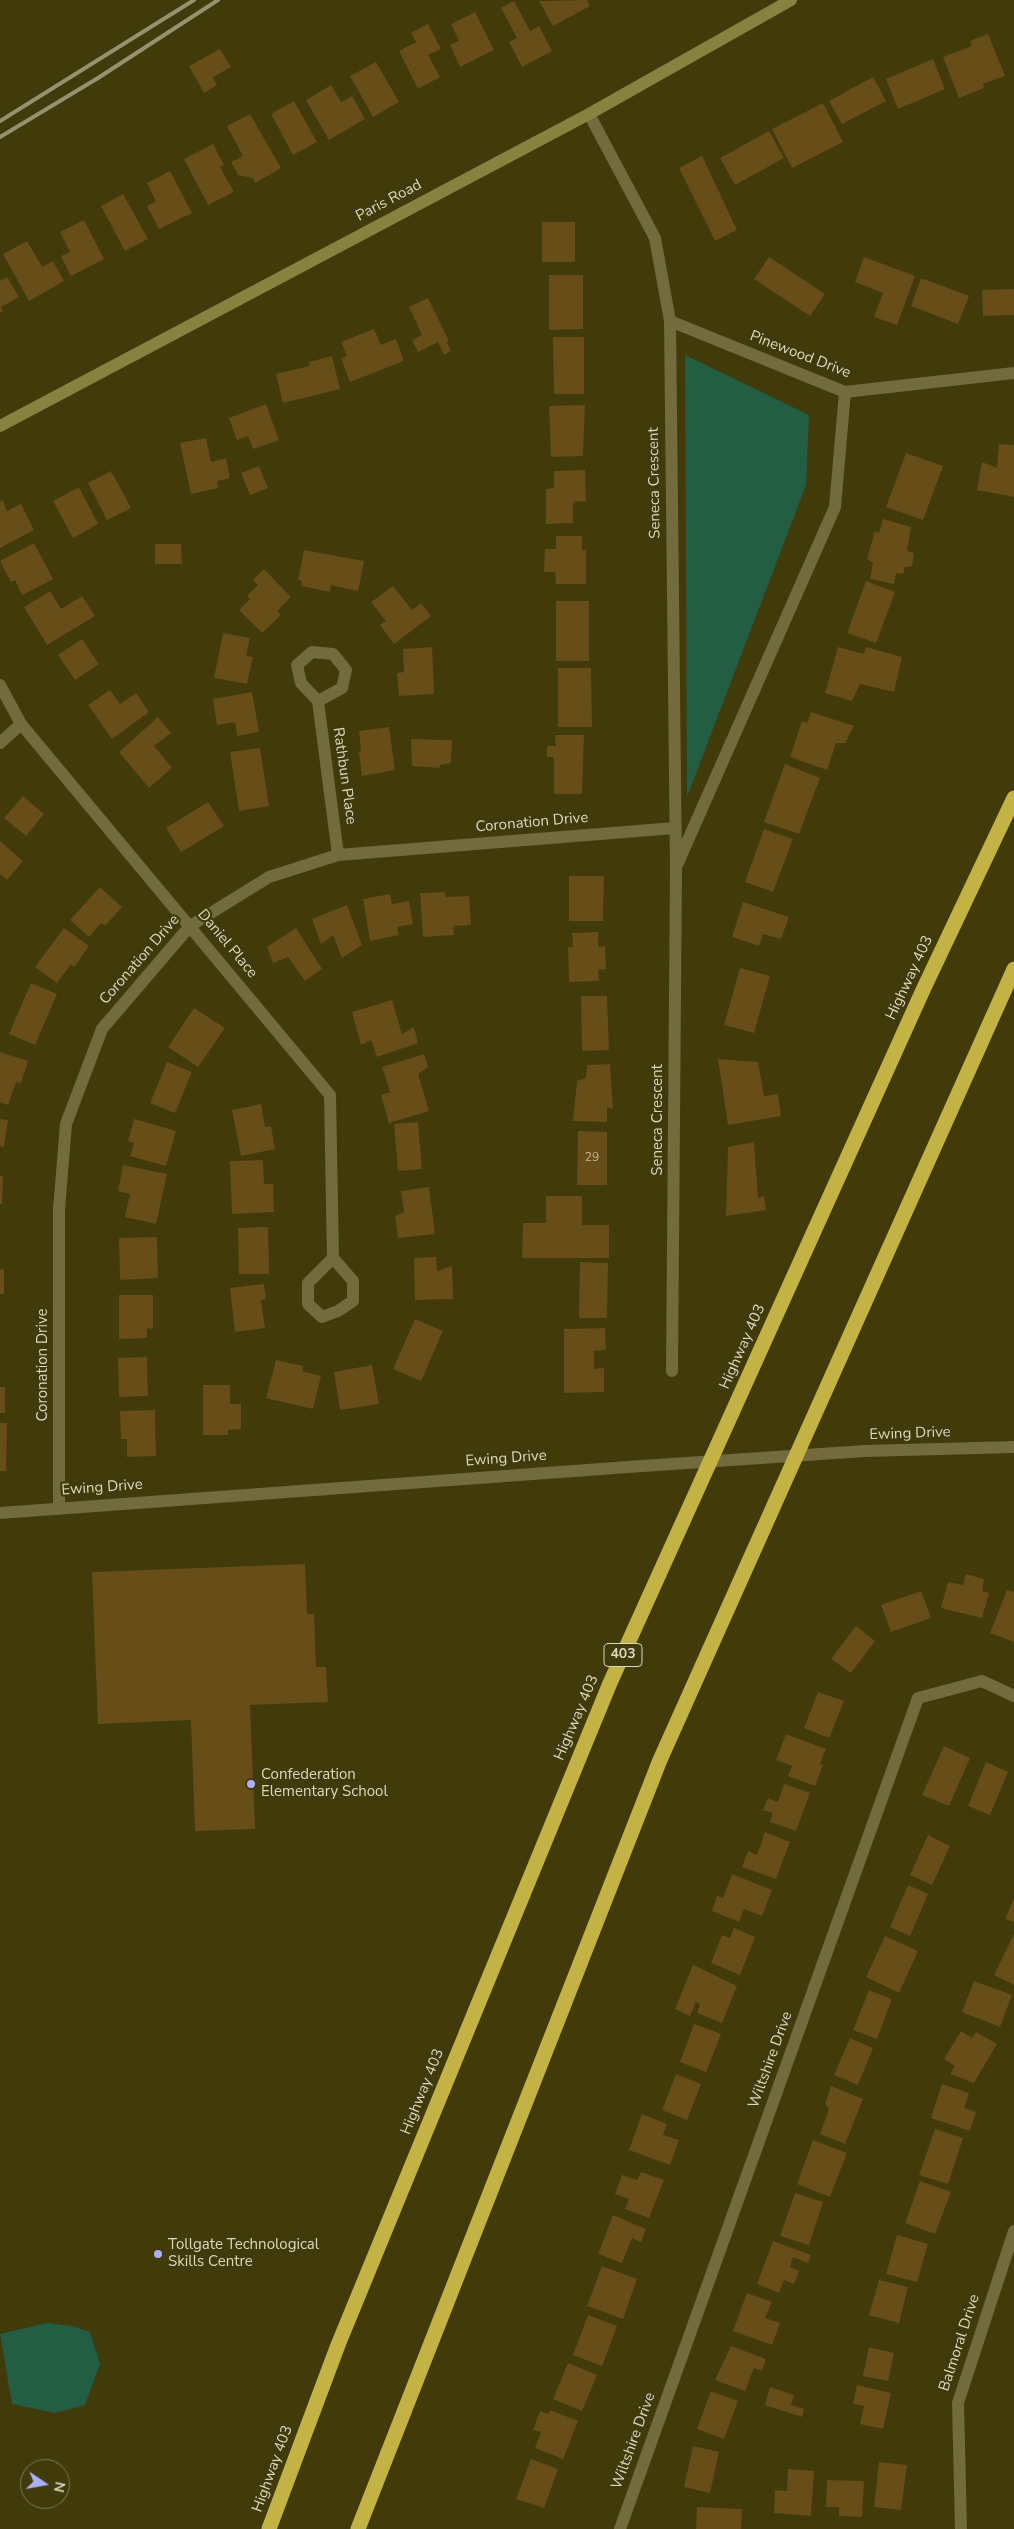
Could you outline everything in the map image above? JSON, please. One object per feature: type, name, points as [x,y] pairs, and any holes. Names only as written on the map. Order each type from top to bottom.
[{"type":"highway","name":"Highway 403","points":[[269,2529],[338,2345],[610,1683],[923,990],[1014,798]]},
{"type":"highway","points":[[358,2529],[660,1760],[1014,969]]},
{"type":"main road","name":"Paris Road","points":[[0,426],[589,114],[791,0]]},
{"type":"street","name":"Seneca Crescent","points":[[589,114],[655,238],[670,321],[676,869],[672,1370]]},
{"type":"street","name":"Pinewood Drive","points":[[670,321],[845,392],[1014,373]]},
{"type":"street","name":"Seneca Crescent","points":[[676,869],[835,507],[845,392]]},
{"type":"street","name":"Daniel Place","points":[[0,685],[21,724],[330,1094],[333,1258]]},
{"type":"street","name":"Rathbun Place","points":[[318,701],[338,855]]},
{"type":"street","points":[[0,743],[21,724]]},
{"type":"street","name":"Coronation Drive","points":[[60,1508],[59,1209],[66,1124],[102,1029],[190,926],[269,877],[338,855],[675,828]]},
{"type":"street","points":[[333,1258],[353,1281],[353,1301],[338,1311],[322,1317],[308,1304],[308,1283],[333,1258]]},
{"type":"street","name":"Ewing Drive","points":[[0,1513],[865,1451],[1014,1447]]},
{"type":"street","name":"Wiltshire Drive","points":[[620,2529],[918,1698],[982,1681],[1014,1696]]},
{"type":"street","name":"Balmoral Drive","points":[[961,2529],[958,2403],[1013,2235]]},
{"type":"green space","points":[[685,355],[809,415],[806,485],[687,797]]},
{"type":"green space","points":[[47,2323],[72,2326],[90,2332],[100,2364],[85,2405],[55,2413],[12,2404],[0,2334]]},
{"type":"building","points":[[587,0],[590,6],[553,26],[539,1]]},
{"type":"building","points":[[514,1],[530,31],[539,26],[552,51],[522,67],[509,42],[517,38],[501,8]]},
{"type":"building","points":[[475,12],[494,50],[460,67],[450,45],[459,41],[451,24]]},
{"type":"building","points":[[428,24],[441,49],[428,55],[440,77],[418,89],[399,51],[416,42],[411,33]]},
{"type":"building","points":[[988,34],[1005,76],[983,84],[984,88],[959,98],[943,57],[972,46],[970,41]]},
{"type":"building","points":[[220,49],[231,67],[213,77],[217,85],[204,93],[189,66]]},
{"type":"building","points":[[933,59],[945,89],[898,109],[886,79]]},
{"type":"building","points":[[376,62],[399,102],[373,117],[350,76]]},
{"type":"building","points":[[873,77],[886,101],[842,124],[829,101]]},
{"type":"building","points":[[331,85],[341,102],[352,96],[365,119],[329,140],[306,100]]},
{"type":"building","points":[[294,101],[317,142],[293,155],[271,114]]},
{"type":"building","points":[[823,103],[843,142],[792,168],[772,129]]},
{"type":"building","points":[[250,114],[281,168],[255,183],[253,178],[238,175],[231,162],[243,156],[227,126]]},
{"type":"building","points":[[769,131],[784,158],[735,185],[720,158]]},
{"type":"building","points":[[213,144],[224,165],[220,167],[234,192],[208,205],[184,159]]},
{"type":"building","points":[[702,156],[737,230],[715,241],[679,168]]},
{"type":"building","points":[[170,171],[192,213],[159,229],[147,206],[156,201],[147,183]]},
{"type":"building","points":[[123,194],[148,239],[125,251],[101,206]]},
{"type":"building","points":[[84,220],[104,259],[71,276],[61,256],[70,252],[60,232]]},
{"type":"building","points":[[542,222],[575,222],[575,262],[542,262]]},
{"type":"building","points":[[27,241],[42,267],[53,261],[64,281],[29,301],[3,254]]},
{"type":"building","points":[[769,257],[825,294],[810,316],[754,279]]},
{"type":"building","points":[[864,257],[915,276],[897,325],[874,317],[883,293],[855,282]]},
{"type":"building","points":[[549,275],[583,275],[583,329],[549,330]]},
{"type":"building","points":[[7,277],[19,297],[1,307],[3,311],[0,313],[0,281]]},
{"type":"building","points":[[921,278],[969,296],[958,324],[911,306]]},
{"type":"building","points":[[1014,289],[1014,315],[983,316],[982,290]]},
{"type":"building","points":[[428,298],[449,341],[447,342],[451,351],[444,355],[438,342],[418,352],[412,340],[422,335],[409,307]]},
{"type":"building","points":[[374,329],[381,345],[396,339],[404,361],[350,382],[341,358],[347,356],[341,342]]},
{"type":"building","points":[[553,337],[584,337],[584,394],[554,394]]},
{"type":"building","points":[[332,356],[340,389],[283,403],[276,374],[310,366],[309,362]]},
{"type":"building","points":[[266,404],[279,440],[253,449],[248,436],[237,440],[229,418]]},
{"type":"building","points":[[585,405],[583,456],[551,457],[549,406]]},
{"type":"building","points":[[206,438],[211,462],[226,458],[230,478],[217,481],[218,488],[191,494],[180,443]]},
{"type":"building","points":[[999,444],[1014,445],[1014,497],[977,490],[982,462],[997,468]]},
{"type":"building","points":[[906,453],[943,466],[923,520],[886,507]]},
{"type":"building","points":[[259,466],[268,488],[250,495],[241,473]]},
{"type":"building","points":[[585,470],[586,501],[573,502],[573,523],[546,524],[546,489],[554,488],[554,471]]},
{"type":"building","points":[[111,471],[131,508],[107,520],[88,483]]},
{"type":"building","points":[[79,487],[98,524],[73,538],[53,501]]},
{"type":"building","points":[[3,501],[7,511],[21,504],[34,530],[0,548],[0,502]]},
{"type":"building","points":[[883,519],[911,527],[907,551],[914,553],[912,566],[905,567],[903,574],[896,573],[894,584],[870,579],[873,563],[867,559],[875,531],[879,533]]},
{"type":"building","points":[[556,536],[582,536],[582,550],[586,550],[586,584],[556,584],[555,572],[544,572],[545,549],[556,549]]},
{"type":"building","points":[[34,543],[53,579],[22,595],[15,580],[11,582],[0,561]]},
{"type":"building","points":[[155,544],[181,544],[182,564],[155,564]]},
{"type":"building","points":[[304,550],[364,561],[358,591],[331,585],[330,592],[301,586],[302,581],[298,580]]},
{"type":"building","points":[[264,569],[291,597],[277,611],[281,615],[262,633],[239,610],[250,599],[247,596],[258,585],[253,580]]},
{"type":"building","points":[[866,581],[895,592],[876,643],[847,633]]},
{"type":"building","points":[[393,586],[412,610],[421,603],[431,616],[394,644],[380,625],[386,621],[371,602]]},
{"type":"building","points":[[50,591],[61,609],[82,596],[95,616],[47,645],[24,607]]},
{"type":"building","points":[[556,601],[589,601],[589,661],[556,661]]},
{"type":"building","points":[[223,633],[250,638],[246,656],[253,657],[247,684],[214,678]]},
{"type":"building","points":[[82,639],[99,664],[75,680],[58,655]]},
{"type":"building","points":[[432,647],[434,694],[399,696],[397,673],[404,672],[403,649]]},
{"type":"building","points":[[838,647],[864,654],[866,647],[902,657],[894,692],[860,684],[852,701],[825,693]]},
{"type":"building","points":[[558,668],[591,668],[592,727],[558,727]]},
{"type":"building","points":[[110,690],[120,704],[136,693],[149,712],[112,739],[88,705]]},
{"type":"building","points":[[252,692],[259,732],[237,736],[235,722],[217,725],[213,699]]},
{"type":"building","points":[[811,712],[854,726],[845,743],[836,743],[827,770],[790,757],[802,721],[807,723]]},
{"type":"building","points":[[158,717],[171,733],[154,746],[172,768],[149,788],[119,752]]},
{"type":"building","points":[[389,727],[395,770],[362,776],[359,731]]},
{"type":"building","points":[[555,735],[584,735],[582,794],[554,794],[554,757],[547,757],[547,746],[556,746]]},
{"type":"building","points":[[411,739],[452,740],[451,763],[440,765],[440,768],[412,766]]},
{"type":"building","points":[[260,748],[269,806],[239,811],[230,752]]},
{"type":"building","points":[[785,764],[820,778],[799,834],[764,822]]},
{"type":"building","points":[[23,796],[44,814],[26,836],[4,818]]},
{"type":"building","points":[[208,802],[224,826],[181,852],[166,828]]},
{"type":"building","points":[[764,829],[793,839],[773,892],[745,882]]},
{"type":"building","points":[[0,841],[23,861],[7,880],[0,874]]},
{"type":"building","points":[[569,876],[604,876],[603,921],[569,921]]},
{"type":"building","points":[[100,887],[122,907],[105,926],[101,923],[89,937],[70,920]]},
{"type":"building","points":[[445,892],[446,897],[469,896],[471,925],[453,926],[454,935],[423,937],[420,893]]},
{"type":"building","points":[[390,894],[392,904],[409,901],[413,924],[397,927],[399,935],[370,941],[363,899]]},
{"type":"building","points":[[743,902],[789,917],[781,939],[763,934],[759,946],[732,937]]},
{"type":"building","points":[[347,905],[362,945],[342,958],[333,935],[321,944],[312,919]]},
{"type":"building","points":[[64,928],[89,946],[74,967],[71,964],[57,983],[35,967]]},
{"type":"building","points":[[296,928],[322,969],[305,981],[288,957],[273,963],[267,947]]},
{"type":"building","points":[[598,932],[598,947],[605,946],[606,969],[598,970],[599,981],[569,982],[568,947],[573,947],[572,933]]},
{"type":"building","points":[[740,968],[770,976],[754,1033],[724,1025]]},
{"type":"building","points":[[31,983],[57,994],[35,1045],[9,1034]]},
{"type":"building","points":[[581,996],[607,996],[609,1050],[582,1051]]},
{"type":"building","points":[[392,1000],[402,1034],[414,1027],[418,1043],[377,1057],[371,1040],[361,1045],[352,1012]]},
{"type":"building","points":[[194,1008],[225,1028],[198,1067],[168,1047]]},
{"type":"building","points":[[0,1052],[28,1061],[21,1083],[16,1082],[8,1105],[0,1102]]},
{"type":"building","points":[[424,1054],[428,1067],[418,1074],[429,1111],[389,1123],[381,1095],[390,1092],[382,1067]]},
{"type":"building","points":[[718,1059],[758,1062],[764,1096],[778,1094],[781,1116],[728,1125]]},
{"type":"building","points":[[167,1062],[192,1072],[175,1113],[150,1103]]},
{"type":"building","points":[[610,1064],[613,1109],[607,1107],[607,1122],[573,1121],[577,1081],[586,1078],[587,1065]]},
{"type":"building","points":[[261,1104],[265,1127],[271,1126],[275,1149],[241,1156],[232,1110]]},
{"type":"building","points":[[0,1119],[8,1120],[4,1147],[0,1146]]},
{"type":"building","points":[[134,1119],[176,1131],[166,1166],[130,1156],[134,1143],[128,1141]]},
{"type":"building","points":[[418,1122],[422,1169],[398,1171],[394,1124]]},
{"type":"building","points":[[578,1131],[607,1132],[607,1185],[577,1185]]},
{"type":"building","points":[[754,1142],[758,1198],[764,1196],[766,1210],[726,1216],[728,1147]]},
{"type":"building","points":[[263,1160],[264,1184],[273,1184],[274,1212],[232,1214],[230,1161]]},
{"type":"building","points":[[123,1165],[167,1174],[156,1224],[125,1217],[130,1194],[118,1191]]},
{"type":"building","points":[[0,1176],[3,1176],[2,1204],[0,1204]]},
{"type":"building","points":[[429,1187],[435,1234],[398,1238],[395,1216],[404,1212],[401,1191]]},
{"type":"building","points":[[546,1196],[582,1196],[582,1225],[609,1225],[609,1258],[522,1258],[523,1223],[546,1223]]},
{"type":"building","points":[[268,1227],[269,1274],[239,1274],[238,1228]]},
{"type":"building","points":[[157,1237],[158,1278],[120,1280],[119,1238]]},
{"type":"building","points":[[436,1257],[437,1271],[452,1266],[453,1299],[415,1300],[414,1258]]},
{"type":"building","points":[[580,1262],[608,1263],[607,1318],[579,1318]]},
{"type":"building","points":[[4,1269],[4,1294],[0,1294],[0,1270]]},
{"type":"building","points":[[264,1284],[266,1299],[261,1300],[265,1328],[235,1332],[230,1288]]},
{"type":"building","points":[[119,1295],[153,1295],[153,1329],[147,1328],[147,1338],[119,1339]]},
{"type":"building","points":[[415,1319],[443,1331],[421,1381],[393,1369]]},
{"type":"building","points":[[605,1328],[606,1350],[594,1351],[594,1369],[604,1368],[604,1392],[564,1393],[564,1329]]},
{"type":"building","points":[[147,1357],[148,1396],[119,1397],[118,1358]]},
{"type":"building","points":[[276,1360],[303,1366],[302,1371],[321,1376],[313,1409],[266,1398]]},
{"type":"building","points":[[372,1365],[379,1404],[340,1410],[334,1372]]},
{"type":"building","points":[[203,1385],[230,1385],[230,1404],[241,1404],[241,1429],[228,1430],[228,1435],[203,1435]]},
{"type":"building","points":[[0,1387],[5,1387],[5,1413],[0,1413]]},
{"type":"building","points":[[155,1410],[156,1456],[127,1457],[127,1439],[121,1439],[120,1411]]},
{"type":"building","points":[[0,1423],[7,1423],[6,1471],[0,1471]]},
{"type":"building","points":[[305,1564],[307,1614],[314,1614],[316,1667],[326,1667],[328,1702],[250,1705],[255,1829],[195,1831],[191,1720],[98,1724],[92,1572]]},
{"type":"building","points":[[966,1574],[984,1579],[982,1591],[989,1593],[982,1618],[941,1608],[948,1582],[963,1585]]},
{"type":"building","points":[[1007,1590],[1014,1592],[1014,1642],[990,1633]]},
{"type":"building","points":[[921,1591],[931,1618],[891,1632],[881,1605]]},
{"type":"building","points":[[856,1626],[875,1641],[851,1673],[831,1659]]},
{"type":"building","points":[[818,1692],[844,1701],[829,1738],[804,1728]]},
{"type":"building","points":[[786,1734],[826,1749],[820,1764],[823,1765],[815,1786],[788,1776],[792,1766],[776,1760]]},
{"type":"building","points":[[944,1746],[970,1758],[949,1806],[922,1795]]},
{"type":"building","points":[[986,1762],[1008,1772],[990,1815],[968,1806]]},
{"type":"building","points":[[784,1784],[810,1793],[796,1831],[770,1822],[773,1813],[763,1810],[768,1798],[778,1802]]},
{"type":"building","points":[[765,1832],[790,1842],[776,1879],[742,1867],[748,1851],[757,1855]]},
{"type":"building","points":[[928,1835],[950,1846],[932,1885],[910,1875]]},
{"type":"building","points":[[732,1874],[772,1890],[762,1916],[744,1909],[739,1922],[712,1911],[717,1896],[723,1898]]},
{"type":"building","points":[[908,1885],[928,1894],[910,1936],[890,1927]]},
{"type":"building","points":[[1014,1898],[1014,1922],[1005,1919]]},
{"type":"building","points":[[734,1928],[755,1937],[740,1975],[711,1963],[722,1935],[730,1938]]},
{"type":"building","points":[[1014,1934],[1014,1985],[994,1975]]},
{"type":"building","points":[[885,1936],[918,1951],[899,1993],[866,1977]]},
{"type":"building","points":[[693,1965],[737,1986],[722,2023],[697,2013],[700,2004],[696,2002],[690,2016],[675,2009]]},
{"type":"building","points":[[974,1981],[1012,1995],[1000,2027],[962,2012]]},
{"type":"building","points":[[869,1990],[892,1999],[877,2039],[853,2030]]},
{"type":"building","points":[[694,2024],[721,2034],[706,2072],[680,2062]]},
{"type":"building","points":[[961,2031],[972,2038],[976,2032],[997,2044],[974,2083],[950,2074],[955,2066],[944,2059]]},
{"type":"building","points":[[850,2038],[873,2048],[858,2085],[834,2075]]},
{"type":"building","points":[[676,2074],[701,2084],[687,2120],[662,2110]]},
{"type":"building","points":[[942,2084],[969,2093],[964,2108],[976,2112],[970,2131],[931,2118]]},
{"type":"building","points":[[831,2086],[863,2099],[845,2144],[820,2134],[829,2109],[825,2104]]},
{"type":"building","points":[[642,2114],[667,2124],[663,2135],[679,2140],[670,2165],[629,2150]]},
{"type":"building","points":[[935,2129],[963,2138],[948,2184],[919,2175]]},
{"type":"building","points":[[813,2140],[847,2153],[830,2197],[797,2184]]},
{"type":"building","points":[[641,2172],[664,2180],[649,2218],[625,2209],[629,2199],[615,2194],[622,2175],[637,2180]]},
{"type":"building","points":[[920,2181],[951,2192],[935,2234],[905,2223]]},
{"type":"building","points":[[795,2193],[823,2202],[809,2245],[780,2236]]},
{"type":"building","points":[[613,2215],[646,2229],[641,2242],[632,2238],[622,2263],[598,2254]]},
{"type":"building","points":[[897,2235],[928,2244],[917,2282],[886,2274]]},
{"type":"building","points":[[773,2241],[811,2255],[808,2263],[793,2257],[790,2267],[799,2271],[794,2284],[784,2280],[779,2293],[757,2284]]},
{"type":"building","points":[[602,2266],[637,2279],[623,2319],[587,2306]]},
{"type":"building","points":[[879,2280],[908,2287],[899,2323],[869,2315]]},
{"type":"building","points":[[747,2293],[772,2302],[765,2318],[780,2323],[772,2345],[733,2331]]},
{"type":"building","points":[[588,2315],[617,2326],[602,2366],[573,2355]]},
{"type":"building","points":[[731,2346],[766,2359],[762,2371],[754,2368],[745,2391],[715,2380]]},
{"type":"building","points":[[869,2347],[894,2353],[888,2381],[863,2376]]},
{"type":"building","points":[[568,2363],[597,2375],[582,2411],[553,2399]]},
{"type":"building","points":[[857,2385],[891,2393],[883,2429],[860,2424],[864,2406],[853,2404]]},
{"type":"building","points":[[770,2387],[794,2395],[791,2405],[804,2409],[802,2417],[765,2405]]},
{"type":"building","points":[[711,2391],[738,2401],[724,2439],[697,2429]]},
{"type":"building","points":[[550,2410],[578,2421],[563,2459],[535,2448],[541,2432],[533,2430],[540,2411],[549,2414]]},
{"type":"building","points":[[693,2446],[719,2452],[710,2493],[684,2487]]},
{"type":"building","points":[[531,2459],[558,2469],[544,2508],[516,2499]]},
{"type":"building","points":[[879,2462],[907,2465],[901,2510],[874,2507]]},
{"type":"building","points":[[788,2469],[814,2471],[811,2516],[774,2513],[775,2490],[787,2491]]},
{"type":"building","points":[[827,2480],[864,2481],[862,2517],[839,2516],[839,2507],[826,2507]]},
{"type":"building","points":[[697,2507],[742,2509],[741,2529],[696,2529]]},
{"type":"railway","points":[[0,121],[194,0]]},
{"type":"railway","points":[[0,137],[98,78],[218,0]]},
{"type":"place","name":"Confederation Elementary School","points":[[251,1784]]},
{"type":"place","name":"Tollgate Technological Skills Centre","points":[[158,2254]]}]
